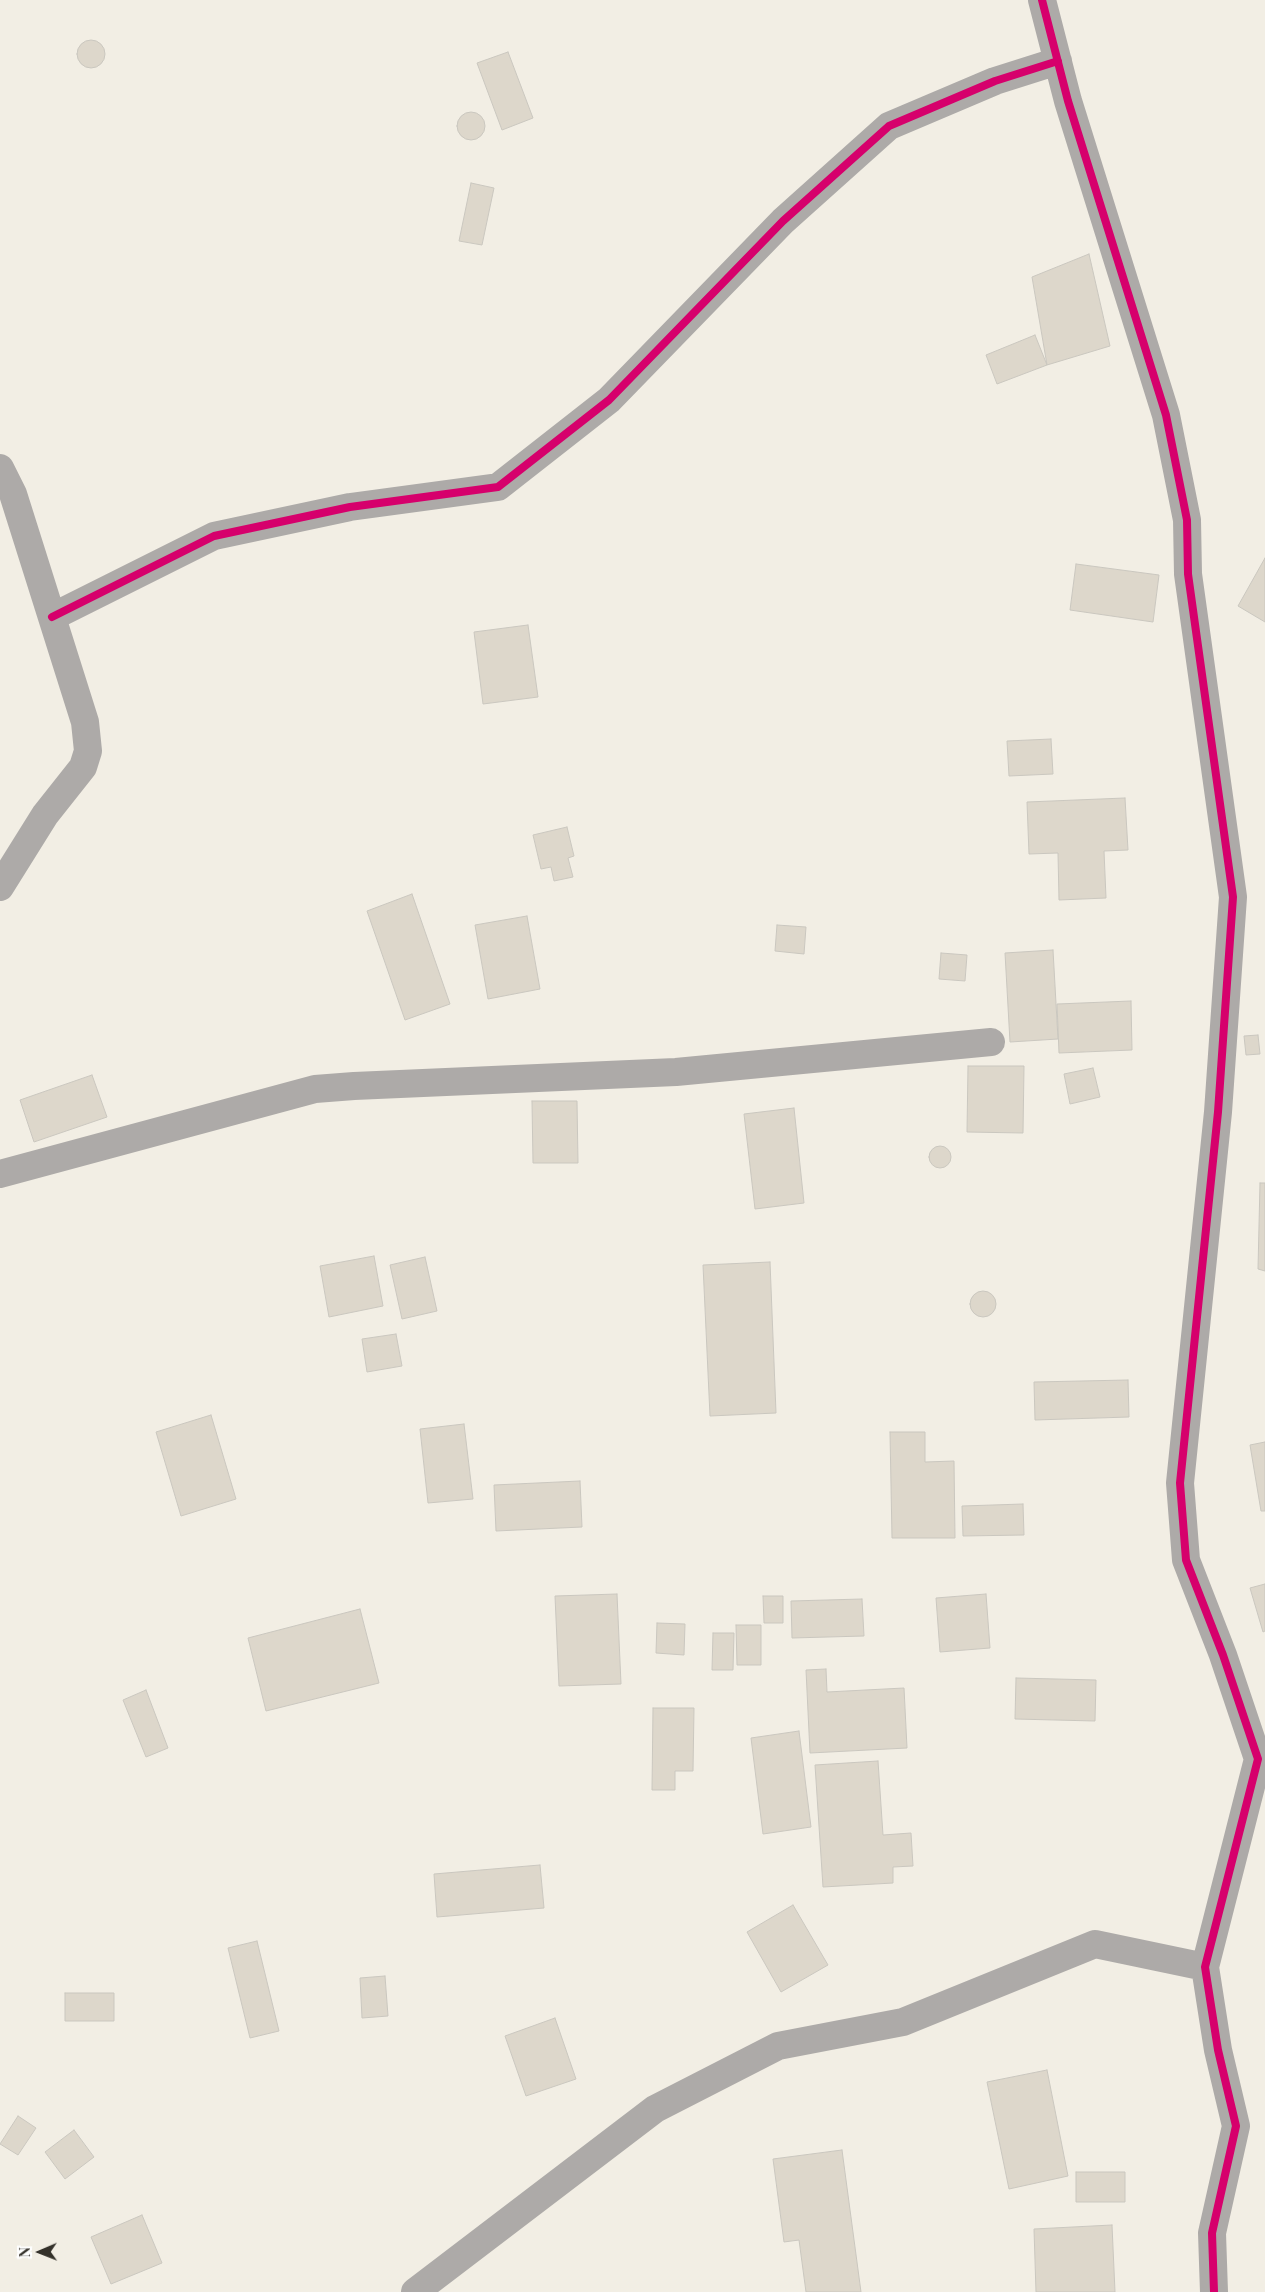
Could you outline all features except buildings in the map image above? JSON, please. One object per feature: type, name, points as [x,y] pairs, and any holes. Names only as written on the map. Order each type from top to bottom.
[{"type":"street","points":[[1042,0],[1068,101],[1166,415],[1187,520],[1188,574],[1233,897],[1218,1112],[1180,1484],[1186,1560],[1224,1655],[1258,1759],[1205,1967],[1218,2050],[1236,2126],[1212,2233],[1214,2292]]},
{"type":"street","points":[[52,617],[214,536],[350,507],[498,487],[609,400],[782,221],[889,126],[995,81],[1058,61]]},
{"type":"street","points":[[0,468],[13,494],[85,722],[88,751],[83,767],[45,815],[0,887]]},
{"type":"street","points":[[0,1174],[315,1090],[364,1085],[676,1072],[991,1042]]},
{"type":"street","points":[[415,2292],[620,2133],[655,2109],[778,2046],[903,2022],[1095,1944],[1205,1967]]},
{"type":"cycle path","points":[[1042,0],[1068,101],[1166,415],[1187,520],[1188,574],[1233,897],[1218,1112],[1180,1483],[1186,1560],[1223,1655],[1258,1759],[1205,1967],[1218,2050],[1236,2126],[1212,2233],[1214,2292]]},
{"type":"cycle path","points":[[52,617],[214,536],[350,507],[498,487],[609,400],[783,221],[889,126],[995,81],[1058,61]]}]
